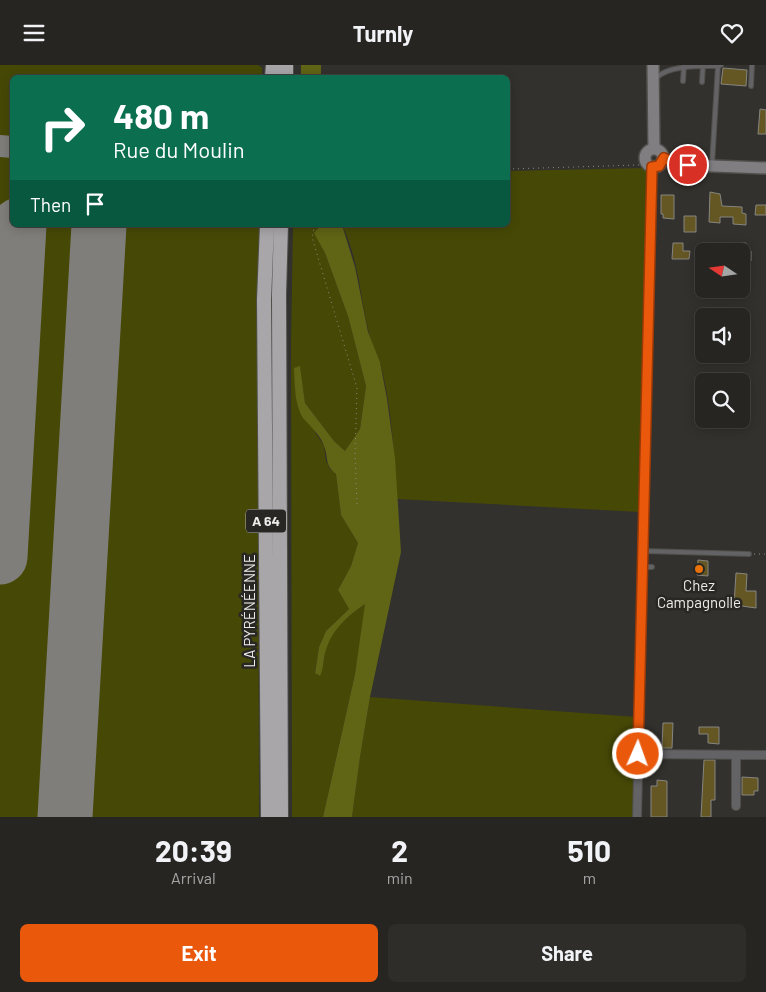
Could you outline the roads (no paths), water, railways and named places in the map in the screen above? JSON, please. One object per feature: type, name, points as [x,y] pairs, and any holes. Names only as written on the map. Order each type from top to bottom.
[{"type":"highway","name":"LA PYRÉNÉENNE","points":[[267,227],[264,301],[268,817]]},
{"type":"highway","name":"LA PYRÉNÉENNE","points":[[281,227],[279,304],[281,817]]},
{"type":"street","points":[[653,65],[654,149]]},
{"type":"street","points":[[654,149],[662,153],[664,158],[677,164],[766,169]]},
{"type":"street","points":[[637,817],[638,754],[648,567],[644,551],[649,165],[646,153],[654,149]]},
{"type":"street","points":[[649,165],[659,166],[664,158]]},
{"type":"street","points":[[638,754],[766,755]]},
{"type":"street","points":[[736,755],[736,806]]},
{"type":"lane","points":[[668,65],[676,68]]},
{"type":"lane","points":[[653,82],[664,70],[684,65],[720,66],[712,167]]},
{"type":"lane","points":[[683,81],[684,65]]},
{"type":"lane","points":[[702,65],[702,82]]},
{"type":"lane","points":[[751,86],[752,65]]},
{"type":"lane","points":[[644,551],[749,554]]},
{"type":"place","name":"Chez Campagnolle","points":[[699,569]]}]
